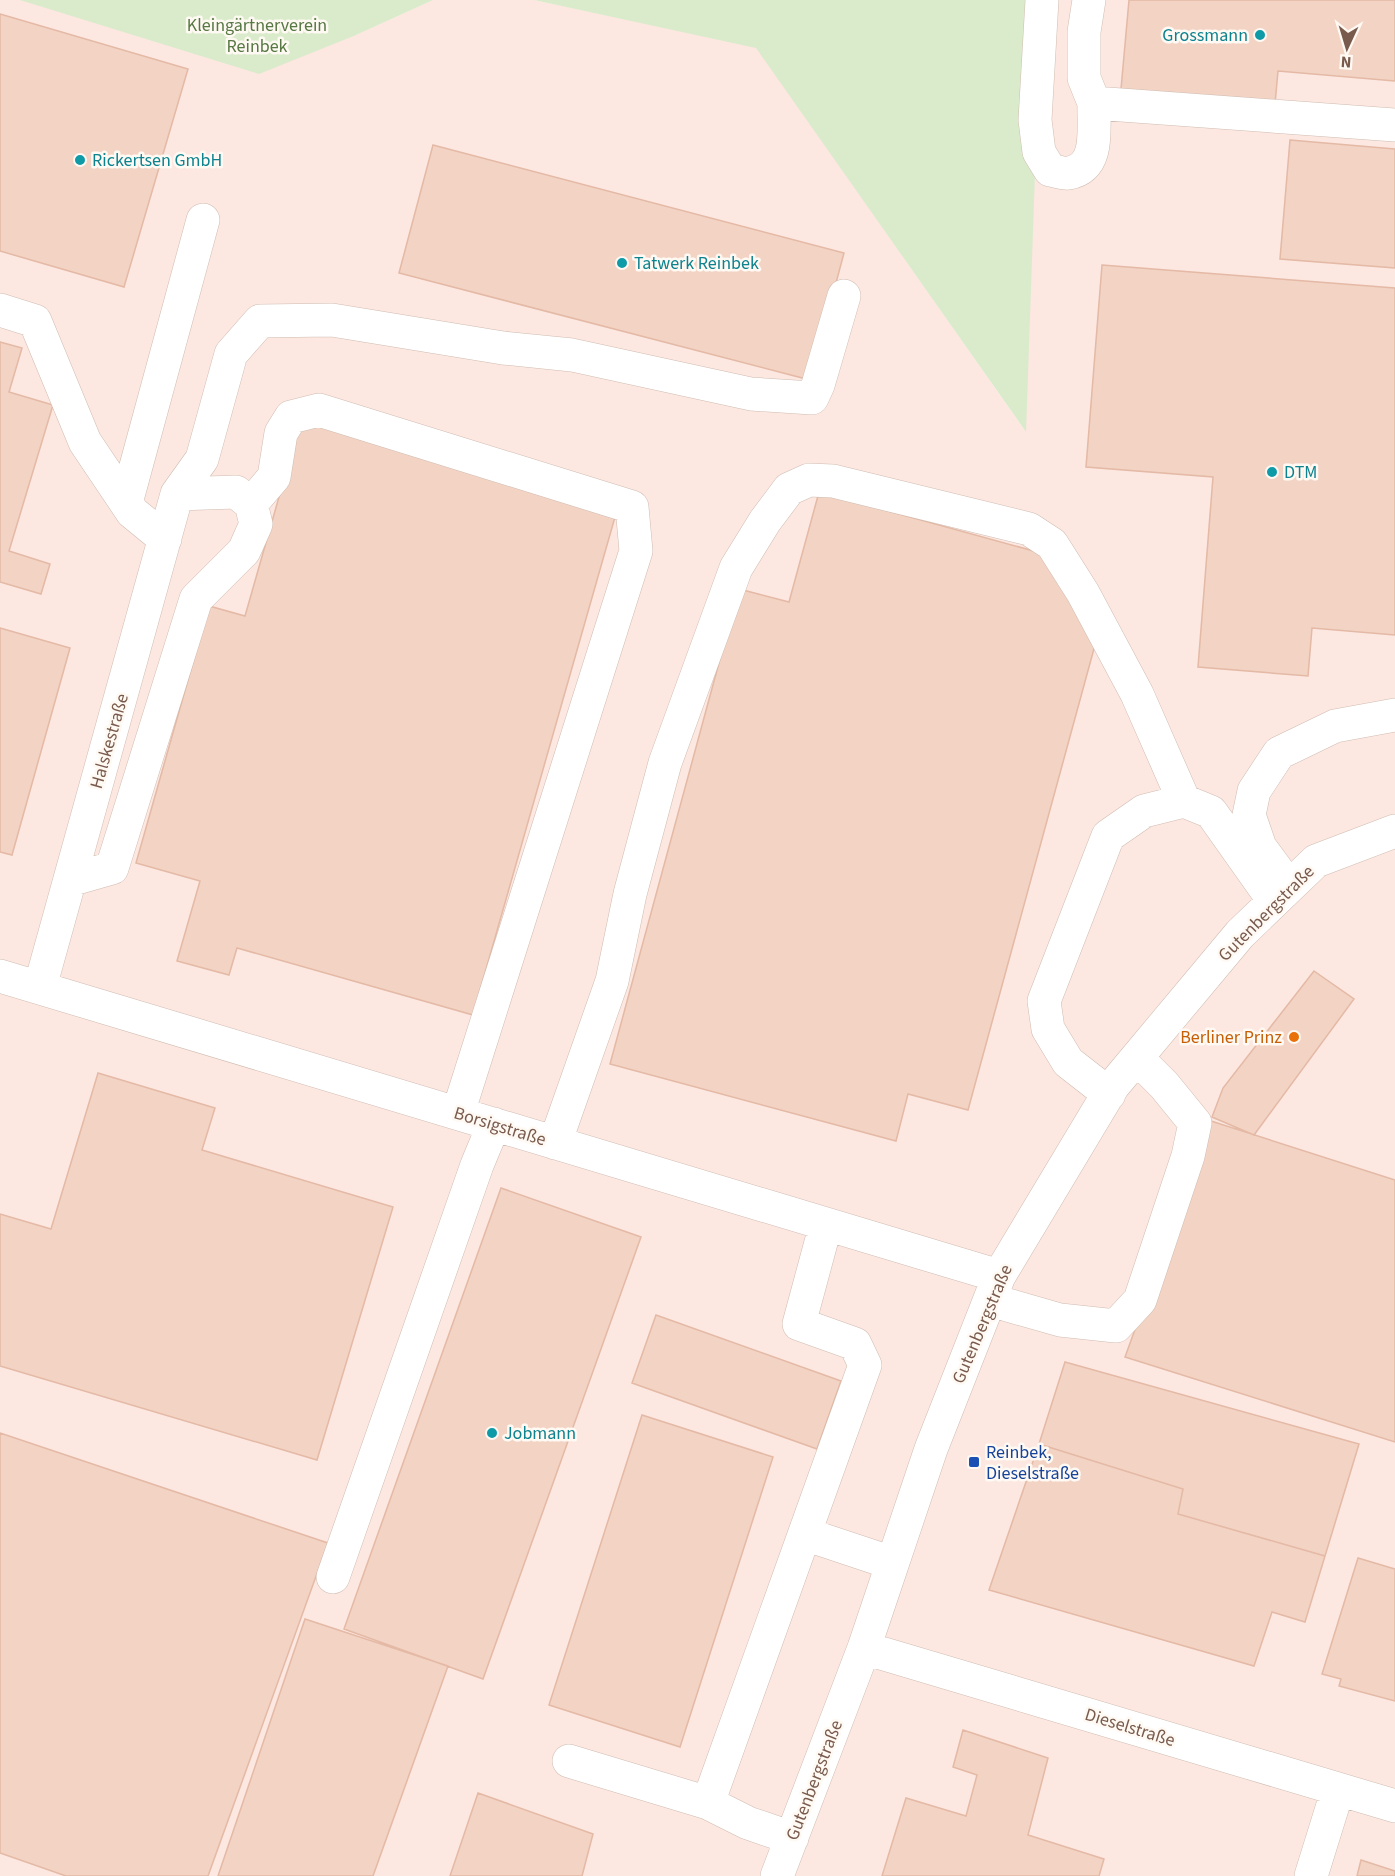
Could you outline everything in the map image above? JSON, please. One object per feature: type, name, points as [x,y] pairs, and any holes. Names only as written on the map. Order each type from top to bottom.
[{"type":"street","points":[[1042,0],[1035,120],[1039,152],[1050,170],[1068,173],[1085,166],[1093,152],[1094,103],[1084,78],[1084,32],[1089,0]]},
{"type":"street","points":[[1094,103],[1395,125]]},
{"type":"street","points":[[126,503],[203,220]]},
{"type":"street","points":[[177,494],[202,459],[231,354],[260,321],[332,320],[503,348],[572,355],[751,394],[812,398],[818,385],[844,296]]},
{"type":"street","points":[[0,310],[35,321],[85,442],[132,512],[165,539]]},
{"type":"street","points":[[251,504],[274,477],[280,433],[291,417],[319,410],[632,507],[636,551],[458,1113]]},
{"type":"street","points":[[555,1143],[612,981],[630,894],[665,763],[724,597],[736,568],[765,520],[789,489],[809,480],[833,481],[1029,529],[1052,544],[1083,593],[1137,694],[1184,801]]},
{"type":"street","points":[[70,880],[111,868],[196,599],[244,551],[256,524],[251,504],[236,492],[177,494]]},
{"type":"street","name":"Halskestraße","points":[[40,987],[177,494]]},
{"type":"street","points":[[1282,894],[1260,847],[1249,814],[1254,791],[1279,753],[1335,726],[1395,715]]},
{"type":"street","points":[[1109,1094],[1068,1062],[1048,1029],[1044,1001],[1108,836],[1144,811],[1184,801],[1211,812],[1282,894]]},
{"type":"street","name":"Gutenbergstraße","points":[[777,1876],[864,1648],[931,1449],[994,1288],[1109,1094],[1240,934],[1316,861],[1395,831]]},
{"type":"street","name":"Borsigstraße","points":[[0,976],[826,1224],[994,1288],[1060,1320],[1116,1326],[1140,1300],[1188,1156],[1195,1123],[1164,1085],[1137,1058]]},
{"type":"street","points":[[333,1577],[477,1165],[494,1124]]},
{"type":"street","points":[[708,1803],[866,1365],[855,1344],[799,1324],[826,1224]]},
{"type":"street","points":[[805,1534],[892,1563]]},
{"type":"street","name":"Dieselstraße","points":[[864,1648],[1395,1806]]},
{"type":"street","points":[[569,1761],[708,1803],[748,1822],[792,1838]]},
{"type":"street","points":[[1311,1876],[1338,1789]]},
{"type":"shaded area","points":[[0,0],[20,0],[356,35],[433,0],[534,0],[756,47],[1025,431],[1041,0],[1395,0],[1395,1876],[0,1876]]},
{"type":"green space","name":"Kleingärtnerverein Reinbek","points":[[20,0],[433,0],[356,35],[259,74]]},
{"type":"green space","points":[[534,0],[1041,0],[1026,432],[756,48]]},
{"type":"building","name":"Grossmann","points":[[1129,0],[1395,0],[1395,81],[1278,71],[1275,104],[1121,89]]},
{"type":"building","name":"Rickertsen GmbH","points":[[0,14],[188,69],[124,287],[0,251]]},
{"type":"building","points":[[1290,140],[1395,149],[1395,268],[1280,259]]},
{"type":"building","name":"Tatwerk Reinbek","points":[[433,145],[844,253],[810,380],[399,273]]},
{"type":"building","name":"DTM","points":[[1102,265],[1395,288],[1395,635],[1312,628],[1308,676],[1198,667],[1213,477],[1086,467]]},
{"type":"building","points":[[0,342],[22,348],[9,392],[53,405],[9,551],[50,564],[41,594],[0,582]]},
{"type":"building","points":[[301,420],[617,510],[473,1015],[237,948],[229,975],[177,961],[200,881],[136,863],[209,606],[245,616]]},
{"type":"building","points":[[819,492],[1052,556],[1095,645],[968,1110],[908,1094],[896,1141],[610,1064],[739,589],[789,602]]},
{"type":"building","points":[[0,628],[70,648],[12,855],[0,852]]},
{"type":"building","points":[[1314,971],[1354,999],[1254,1135],[1212,1117],[1223,1088]]},
{"type":"building","points":[[98,1073],[215,1108],[202,1150],[393,1207],[317,1460],[0,1366],[0,1214],[51,1229]]},
{"type":"building","points":[[1211,1121],[1395,1180],[1395,1442],[1125,1357]]},
{"type":"building","name":"Jobmann","points":[[501,1188],[641,1237],[483,1679],[344,1629]]},
{"type":"building","points":[[656,1315],[841,1381],[817,1449],[632,1383]]},
{"type":"building","points":[[1065,1362],[1359,1444],[1325,1556],[1178,1514],[1183,1489],[1039,1444]]},
{"type":"building","points":[[642,1415],[773,1457],[680,1747],[549,1705]]},
{"type":"building","points":[[0,1433],[328,1543],[208,1876],[66,1876],[0,1853]]},
{"type":"building","points":[[1039,1444],[1183,1489],[1178,1514],[1325,1556],[1305,1622],[1272,1612],[1254,1666],[989,1590]]},
{"type":"building","points":[[1358,1558],[1395,1569],[1395,1701],[1339,1686],[1341,1679],[1322,1674]]},
{"type":"building","points":[[305,1619],[448,1666],[373,1876],[218,1876]]},
{"type":"building","points":[[963,1730],[1048,1758],[1028,1835],[1104,1859],[1099,1876],[882,1876],[906,1798],[966,1816],[977,1775],[953,1767]]},
{"type":"building","points":[[478,1793],[593,1834],[582,1876],[450,1876]]},
{"type":"building","points":[[1361,1860],[1395,1871],[1395,1876],[1357,1876]]},
{"type":"place","name":"Grossmann","points":[[1260,35]]},
{"type":"place","name":"Rickertsen GmbH","points":[[80,160]]},
{"type":"place","name":"Tatwerk Reinbek","points":[[622,263]]},
{"type":"place","name":"DTM","points":[[1272,472]]},
{"type":"place","name":"Berliner Prinz","points":[[1294,1037]]},
{"type":"place","name":"Jobmann","points":[[492,1433]]},
{"type":"place","name":"Reinbek, Dieselstraße","points":[[974,1462]]}]
